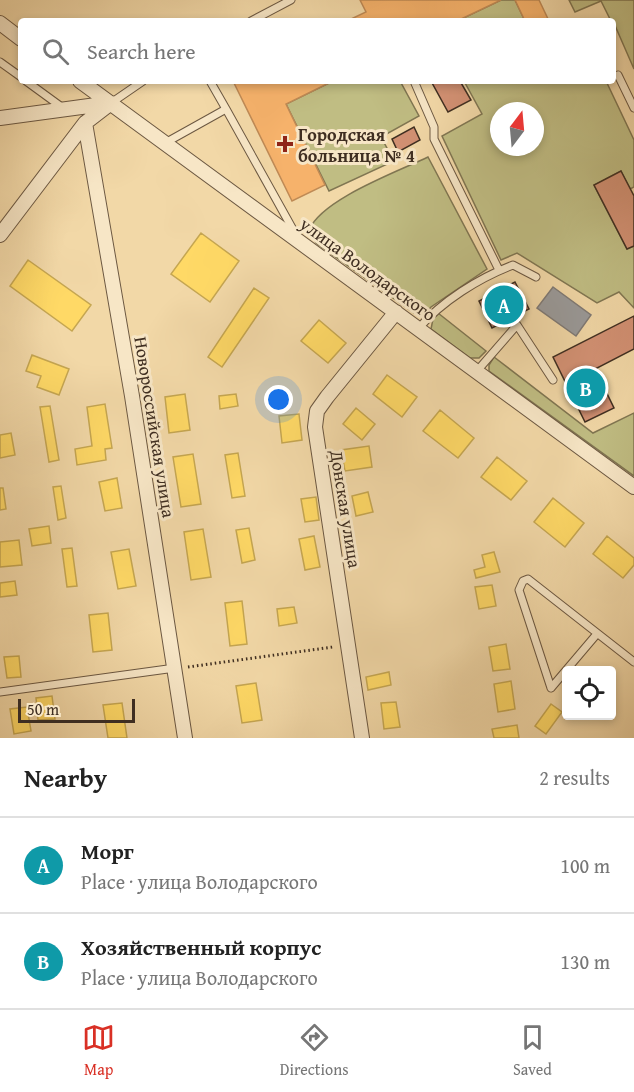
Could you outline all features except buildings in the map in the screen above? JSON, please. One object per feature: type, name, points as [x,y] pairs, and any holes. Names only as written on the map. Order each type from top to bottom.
[{"type":"street","points":[[0,24],[18,37]]},
{"type":"street","name":"улица Володарского","points":[[84,84],[634,487]]},
{"type":"street","points":[[0,118],[111,103]]},
{"type":"street","points":[[0,235],[86,123],[111,103]]},
{"type":"street","name":"Новороссийская улица","points":[[86,123],[185,738]]},
{"type":"street","name":"Донская улица","points":[[363,738],[315,427],[317,411],[396,312]]},
{"type":"lane","points":[[258,18],[291,0]]},
{"type":"lane","points":[[0,62],[18,75]]},
{"type":"lane","points":[[618,75],[634,108]]},
{"type":"lane","points":[[30,84],[63,108]]},
{"type":"lane","points":[[111,103],[140,84]]},
{"type":"lane","points":[[212,84],[300,242]]},
{"type":"lane","points":[[415,84],[434,127],[434,139],[499,270]]},
{"type":"lane","points":[[165,143],[225,109]]},
{"type":"lane","points":[[418,329],[434,310],[499,270],[513,265],[536,277]]},
{"type":"lane","points":[[477,371],[517,325],[553,380]]},
{"type":"lane","points":[[596,635],[551,688],[519,590],[523,580],[528,579],[596,635],[634,662]]},
{"type":"lane","points":[[0,692],[175,669]]},
{"type":"path","points":[[175,669],[348,644]]},
{"type":"shaded area","points":[[501,0],[515,0],[524,18],[463,18]]},
{"type":"shaded area","points":[[569,0],[634,0],[634,69],[616,28],[616,18],[610,18],[601,1],[575,12]]},
{"type":"shaded area","points":[[327,84],[402,84],[419,116],[381,137],[394,161],[329,191],[286,104]]},
{"type":"shaded area","points":[[466,84],[607,84],[634,140],[634,187],[630,189],[621,171],[594,185],[627,249],[634,246],[634,308],[619,292],[597,303],[517,253],[501,260],[442,136],[482,114]]},
{"type":"shaded area","points":[[428,157],[487,269],[431,307],[424,315],[414,313],[316,243],[309,230],[317,219],[344,197]]},
{"type":"shaded area","points":[[438,313],[486,351],[479,358],[470,358],[431,329],[433,319]]},
{"type":"shaded area","points":[[494,357],[593,433],[634,413],[634,476],[489,371],[489,365]]},
{"type":"place","name":"Городская больница № 4","points":[[285,144]]},
{"type":"place","name":"Морг","points":[[504,305]]},
{"type":"place","name":"Хозяйственный корпус","points":[[586,388]]}]
